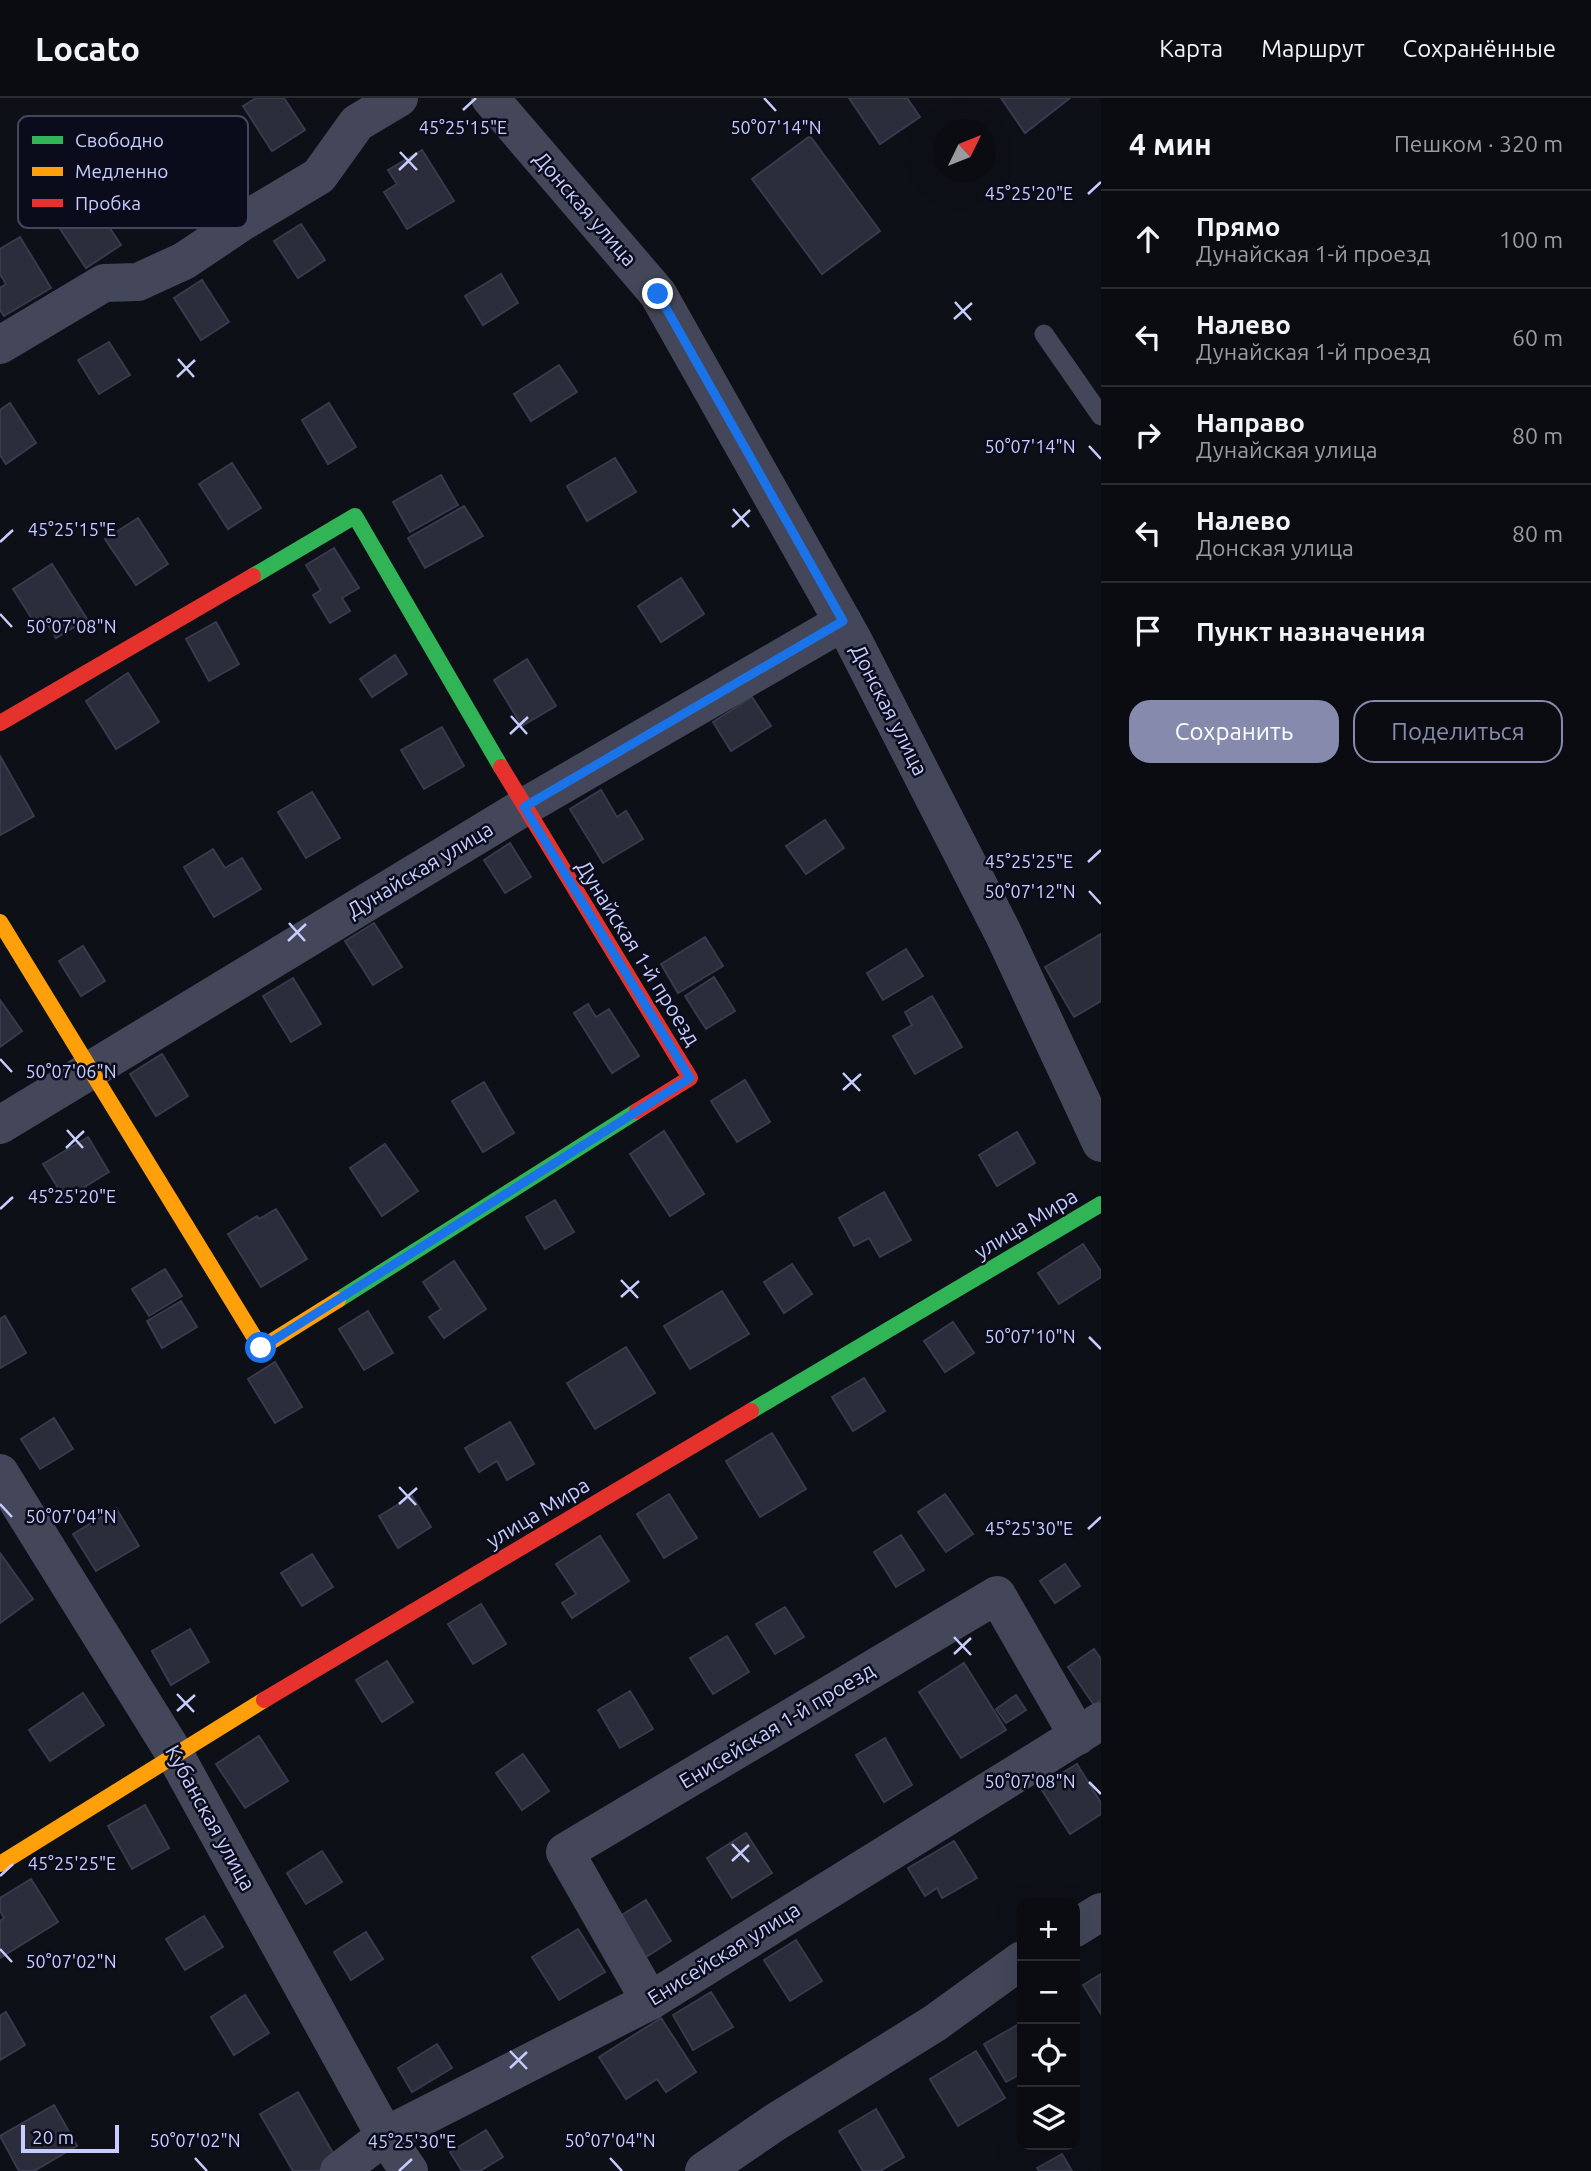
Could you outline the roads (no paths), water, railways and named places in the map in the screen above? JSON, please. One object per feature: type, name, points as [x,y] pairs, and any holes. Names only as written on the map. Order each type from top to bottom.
[{"type":"street","points":[[248,218],[319,176],[357,123],[399,98]]},
{"type":"street","name":"Донская улица","points":[[490,98],[658,294],[843,621],[1003,933],[1101,1143]]},
{"type":"street","points":[[0,345],[104,283],[138,282],[184,261],[233,228]]},
{"type":"street","name":"Дунайская 1-й проезд","points":[[0,723],[355,516],[524,807],[690,1078],[261,1348],[90,1073],[0,922]]},
{"type":"street","name":"Дунайская улица","points":[[0,1125],[90,1073],[524,807],[843,621]]},
{"type":"street","name":"улица Мира","points":[[0,1864],[174,1752],[1101,1204]]},
{"type":"street","name":"Кубанская улица","points":[[0,1472],[174,1752],[385,2136],[409,2171]]},
{"type":"street","name":"Енисейская 1-й проезд","points":[[650,2001],[565,1852],[997,1595],[1092,1737]]},
{"type":"street","name":"Енисейская улица","points":[[339,2171],[385,2136],[650,2001],[1092,1737]]},
{"type":"street","points":[[1080,1925],[1101,1912]]},
{"type":"street","points":[[704,2171],[762,2130],[935,2023],[1021,1961]]},
{"type":"lane","points":[[1044,334],[1101,416]]}]
